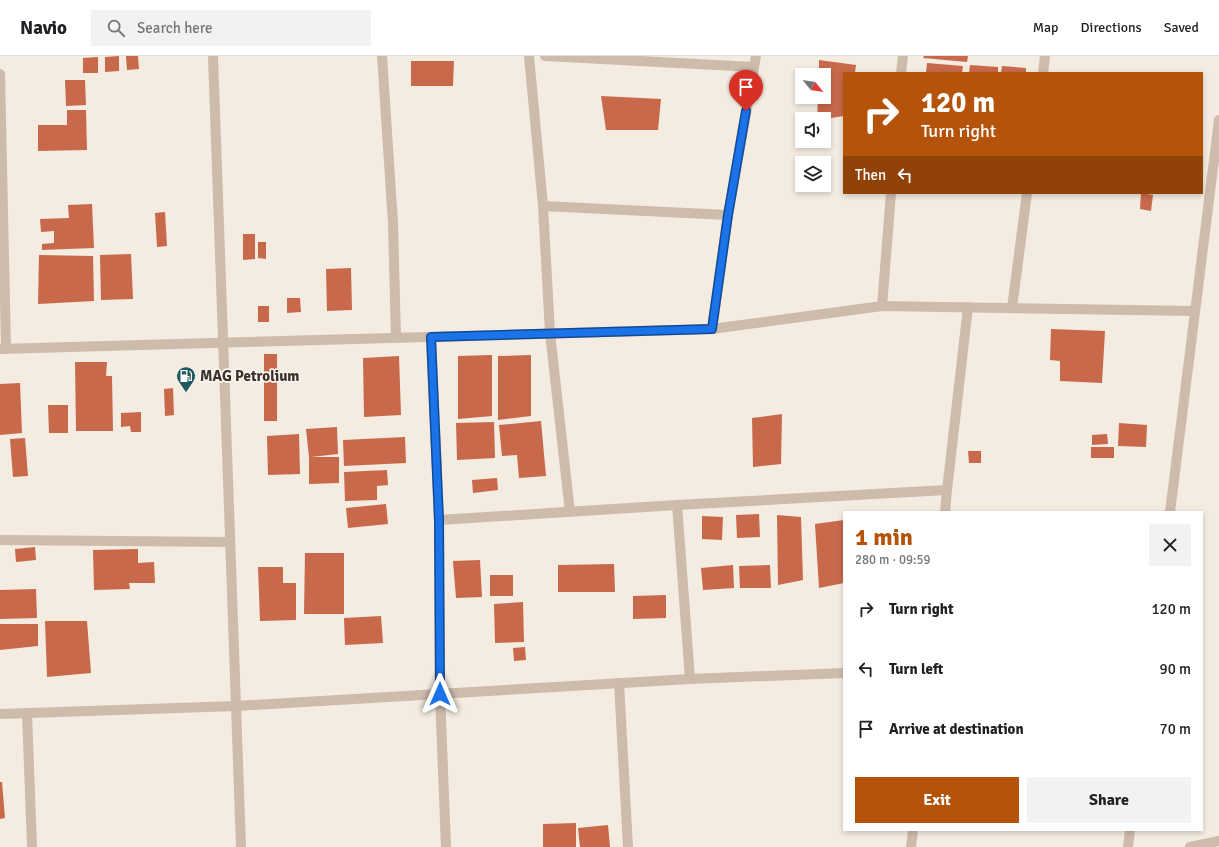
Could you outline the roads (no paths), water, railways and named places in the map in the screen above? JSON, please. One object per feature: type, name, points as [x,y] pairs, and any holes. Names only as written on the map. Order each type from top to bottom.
[{"type":"street","points":[[213,56],[240,847]]},
{"type":"street","points":[[382,56],[393,223],[396,338]]},
{"type":"street","points":[[529,56],[543,206],[550,333],[570,512]]},
{"type":"street","points":[[545,56],[754,67]]},
{"type":"street","points":[[712,329],[728,215],[756,56]]},
{"type":"street","points":[[901,72],[903,56]]},
{"type":"street","points":[[1043,72],[1045,56]]},
{"type":"street","points":[[0,74],[3,349],[712,329],[882,306],[1195,311]]},
{"type":"street","points":[[1170,511],[1219,120]]},
{"type":"street","points":[[882,306],[892,194]]},
{"type":"street","points":[[1012,308],[1027,194]]},
{"type":"street","points":[[543,206],[728,215]]},
{"type":"street","points":[[946,511],[947,490],[968,307]]},
{"type":"street","points":[[431,337],[439,520],[440,694],[446,847]]},
{"type":"street","points":[[439,520],[947,490]]},
{"type":"street","points":[[677,505],[690,678]]},
{"type":"street","points":[[0,540],[230,542]]},
{"type":"street","points":[[0,714],[236,706],[690,678],[843,673]]},
{"type":"street","points":[[619,683],[628,847]]},
{"type":"street","points":[[27,713],[32,847]]},
{"type":"street","points":[[911,847],[913,831]]},
{"type":"street","points":[[1128,847],[1130,831]]},
{"type":"street","points":[[1190,847],[1219,841]]},
{"type":"place","name":"MAG Petrolium","points":[[186,393]]}]
